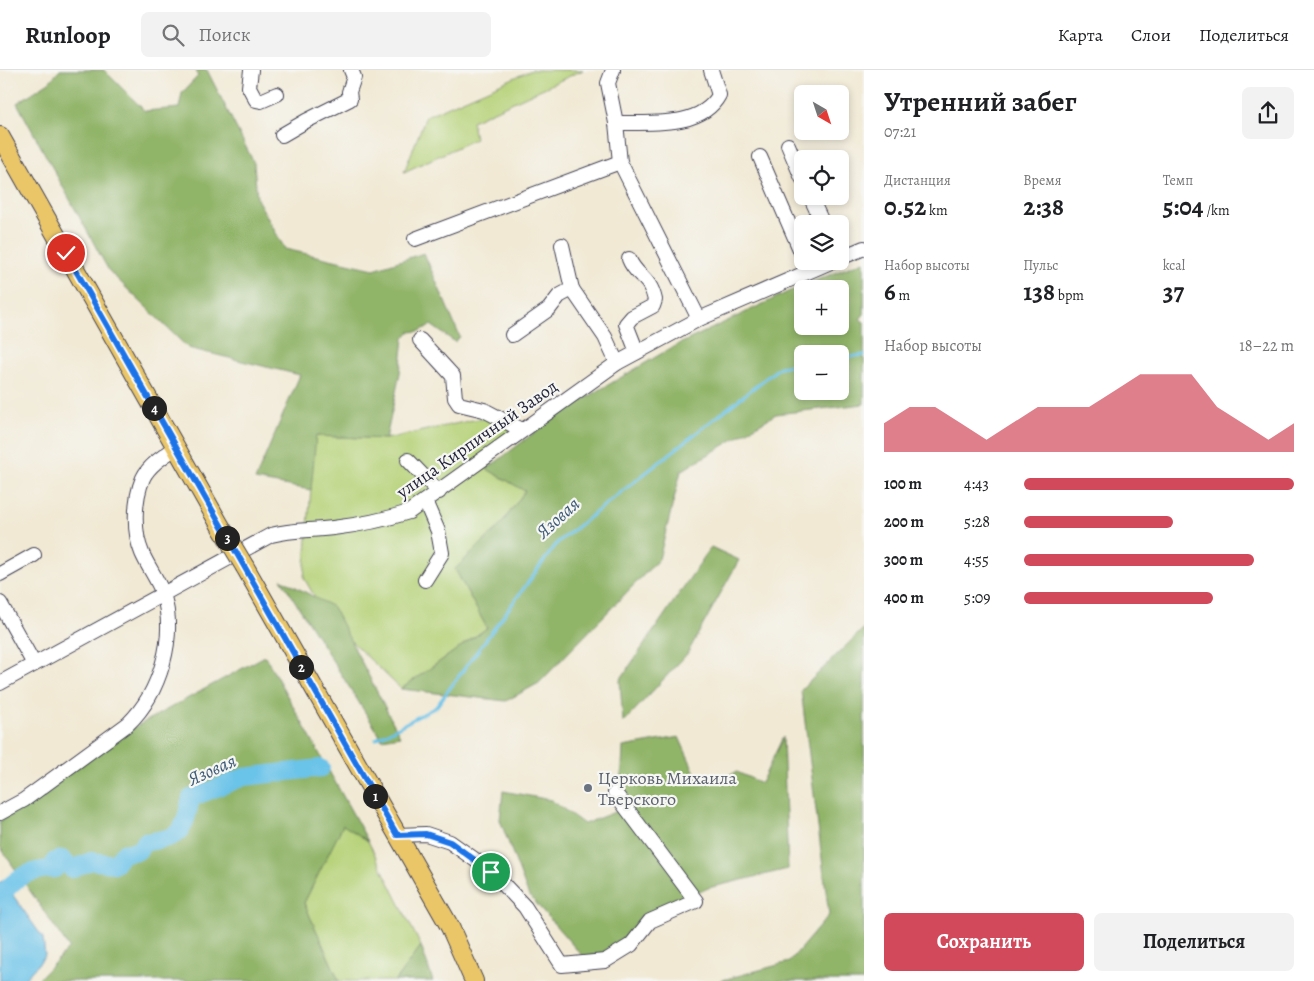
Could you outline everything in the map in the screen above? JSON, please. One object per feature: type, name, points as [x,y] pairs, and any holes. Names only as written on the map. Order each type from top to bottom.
[{"type":"main road","points":[[0,136],[450,927],[474,981]]},
{"type":"street","points":[[251,70],[249,87],[256,100],[262,101],[277,94]]},
{"type":"street","points":[[282,135],[350,99],[349,92],[354,77],[351,70]]},
{"type":"street","points":[[614,70],[608,83],[616,123],[620,162],[699,319]]},
{"type":"street","points":[[616,123],[672,122],[698,115],[714,105],[719,96],[711,70]]},
{"type":"street","points":[[788,145],[794,159]]},
{"type":"street","points":[[760,157],[794,236]]},
{"type":"street","points":[[415,239],[620,162]]},
{"type":"street","points":[[562,245],[572,289],[605,337],[617,364]]},
{"type":"street","points":[[849,254],[864,248]]},
{"type":"street","points":[[629,259],[634,269],[648,281],[656,300],[653,306],[632,317],[626,324],[637,352]]},
{"type":"street","name":"улица Кирпичный Завод","points":[[0,684],[271,535],[294,529],[331,528],[383,520],[409,512],[617,364],[699,319],[800,270]]},
{"type":"street","points":[[512,335],[549,309],[558,296],[572,289]]},
{"type":"street","points":[[420,340],[453,376],[455,398],[459,404],[484,410],[522,430]]},
{"type":"street","points":[[0,813],[24,800],[139,713],[149,697],[165,656],[169,625],[162,594],[141,551],[136,527],[138,502],[144,478],[159,460],[177,448]]},
{"type":"street","points":[[408,460],[439,492]]},
{"type":"street","points":[[425,501],[438,531],[442,553],[425,580]]},
{"type":"street","points":[[0,574],[34,555]]},
{"type":"street","points":[[0,603],[34,664]]},
{"type":"street","points":[[397,835],[426,834],[450,842],[491,872],[525,907],[562,965],[605,961],[631,945],[650,921],[696,901],[615,793]]},
{"type":"green space","points":[[60,70],[104,70],[145,111],[179,108],[182,93],[198,76],[196,70],[207,70],[254,163],[257,199],[285,249],[374,269],[424,253],[460,337],[455,342],[431,325],[420,331],[409,332],[404,338],[400,373],[386,439],[316,436],[311,490],[255,480],[300,375],[188,348],[109,271],[17,103],[49,82]]},
{"type":"green space","points":[[532,70],[583,70],[472,121],[475,139],[404,172],[426,116]]},
{"type":"green space","points":[[864,261],[864,314],[860,319],[864,322],[864,404],[776,414],[681,471],[659,559],[539,683],[506,701],[401,689],[487,628],[455,569],[500,526],[525,491],[487,469],[557,415],[671,348],[794,290],[794,335],[849,335],[849,280],[817,280],[842,270],[849,270],[849,267]]},
{"type":"green space","points":[[514,411],[513,428],[487,469],[525,491],[500,526],[455,569],[487,628],[401,689],[327,618],[304,578],[315,436],[386,439]]},
{"type":"green space","points":[[711,547],[739,560],[687,654],[623,723],[620,680]]},
{"type":"green space","points":[[281,579],[333,607],[400,736],[382,739]]},
{"type":"green space","points":[[864,628],[864,981],[719,981],[789,962],[829,915],[801,690]]},
{"type":"green space","points":[[265,656],[368,841],[343,825],[304,903],[339,981],[36,981],[69,948],[0,847],[0,821],[126,732]]},
{"type":"green space","points":[[679,737],[700,784],[737,772],[761,783],[783,737],[788,869],[708,888],[645,918],[615,950],[584,958],[528,894],[500,820],[503,791],[551,800],[584,824],[620,810],[623,747]]},
{"type":"green space","points":[[343,824],[368,841],[421,946],[395,981],[339,981],[304,903]]},
{"type":"green space","points":[[421,946],[433,981],[395,981]]},
{"type":"water","points":[[3,881],[43,938],[45,956],[23,981],[0,981],[0,882]]},
{"type":"waterway","name":"Язовая","points":[[849,357],[864,355]]},
{"type":"waterway","name":"Язовая","points":[[376,739],[436,707],[558,542],[780,367],[794,364]]},
{"type":"waterway","name":"Язовая","points":[[0,898],[11,885],[23,876],[46,869],[55,869],[55,861],[62,859],[72,869],[91,861],[115,864],[123,853],[138,851],[145,842],[174,835],[183,826],[191,798],[244,777],[321,768]]},
{"type":"place","name":"Церковь Михаила Тверского","points":[[588,788]]},
{"type":"route","points":[[66,253],[397,835],[426,834],[450,842],[491,872]]}]
